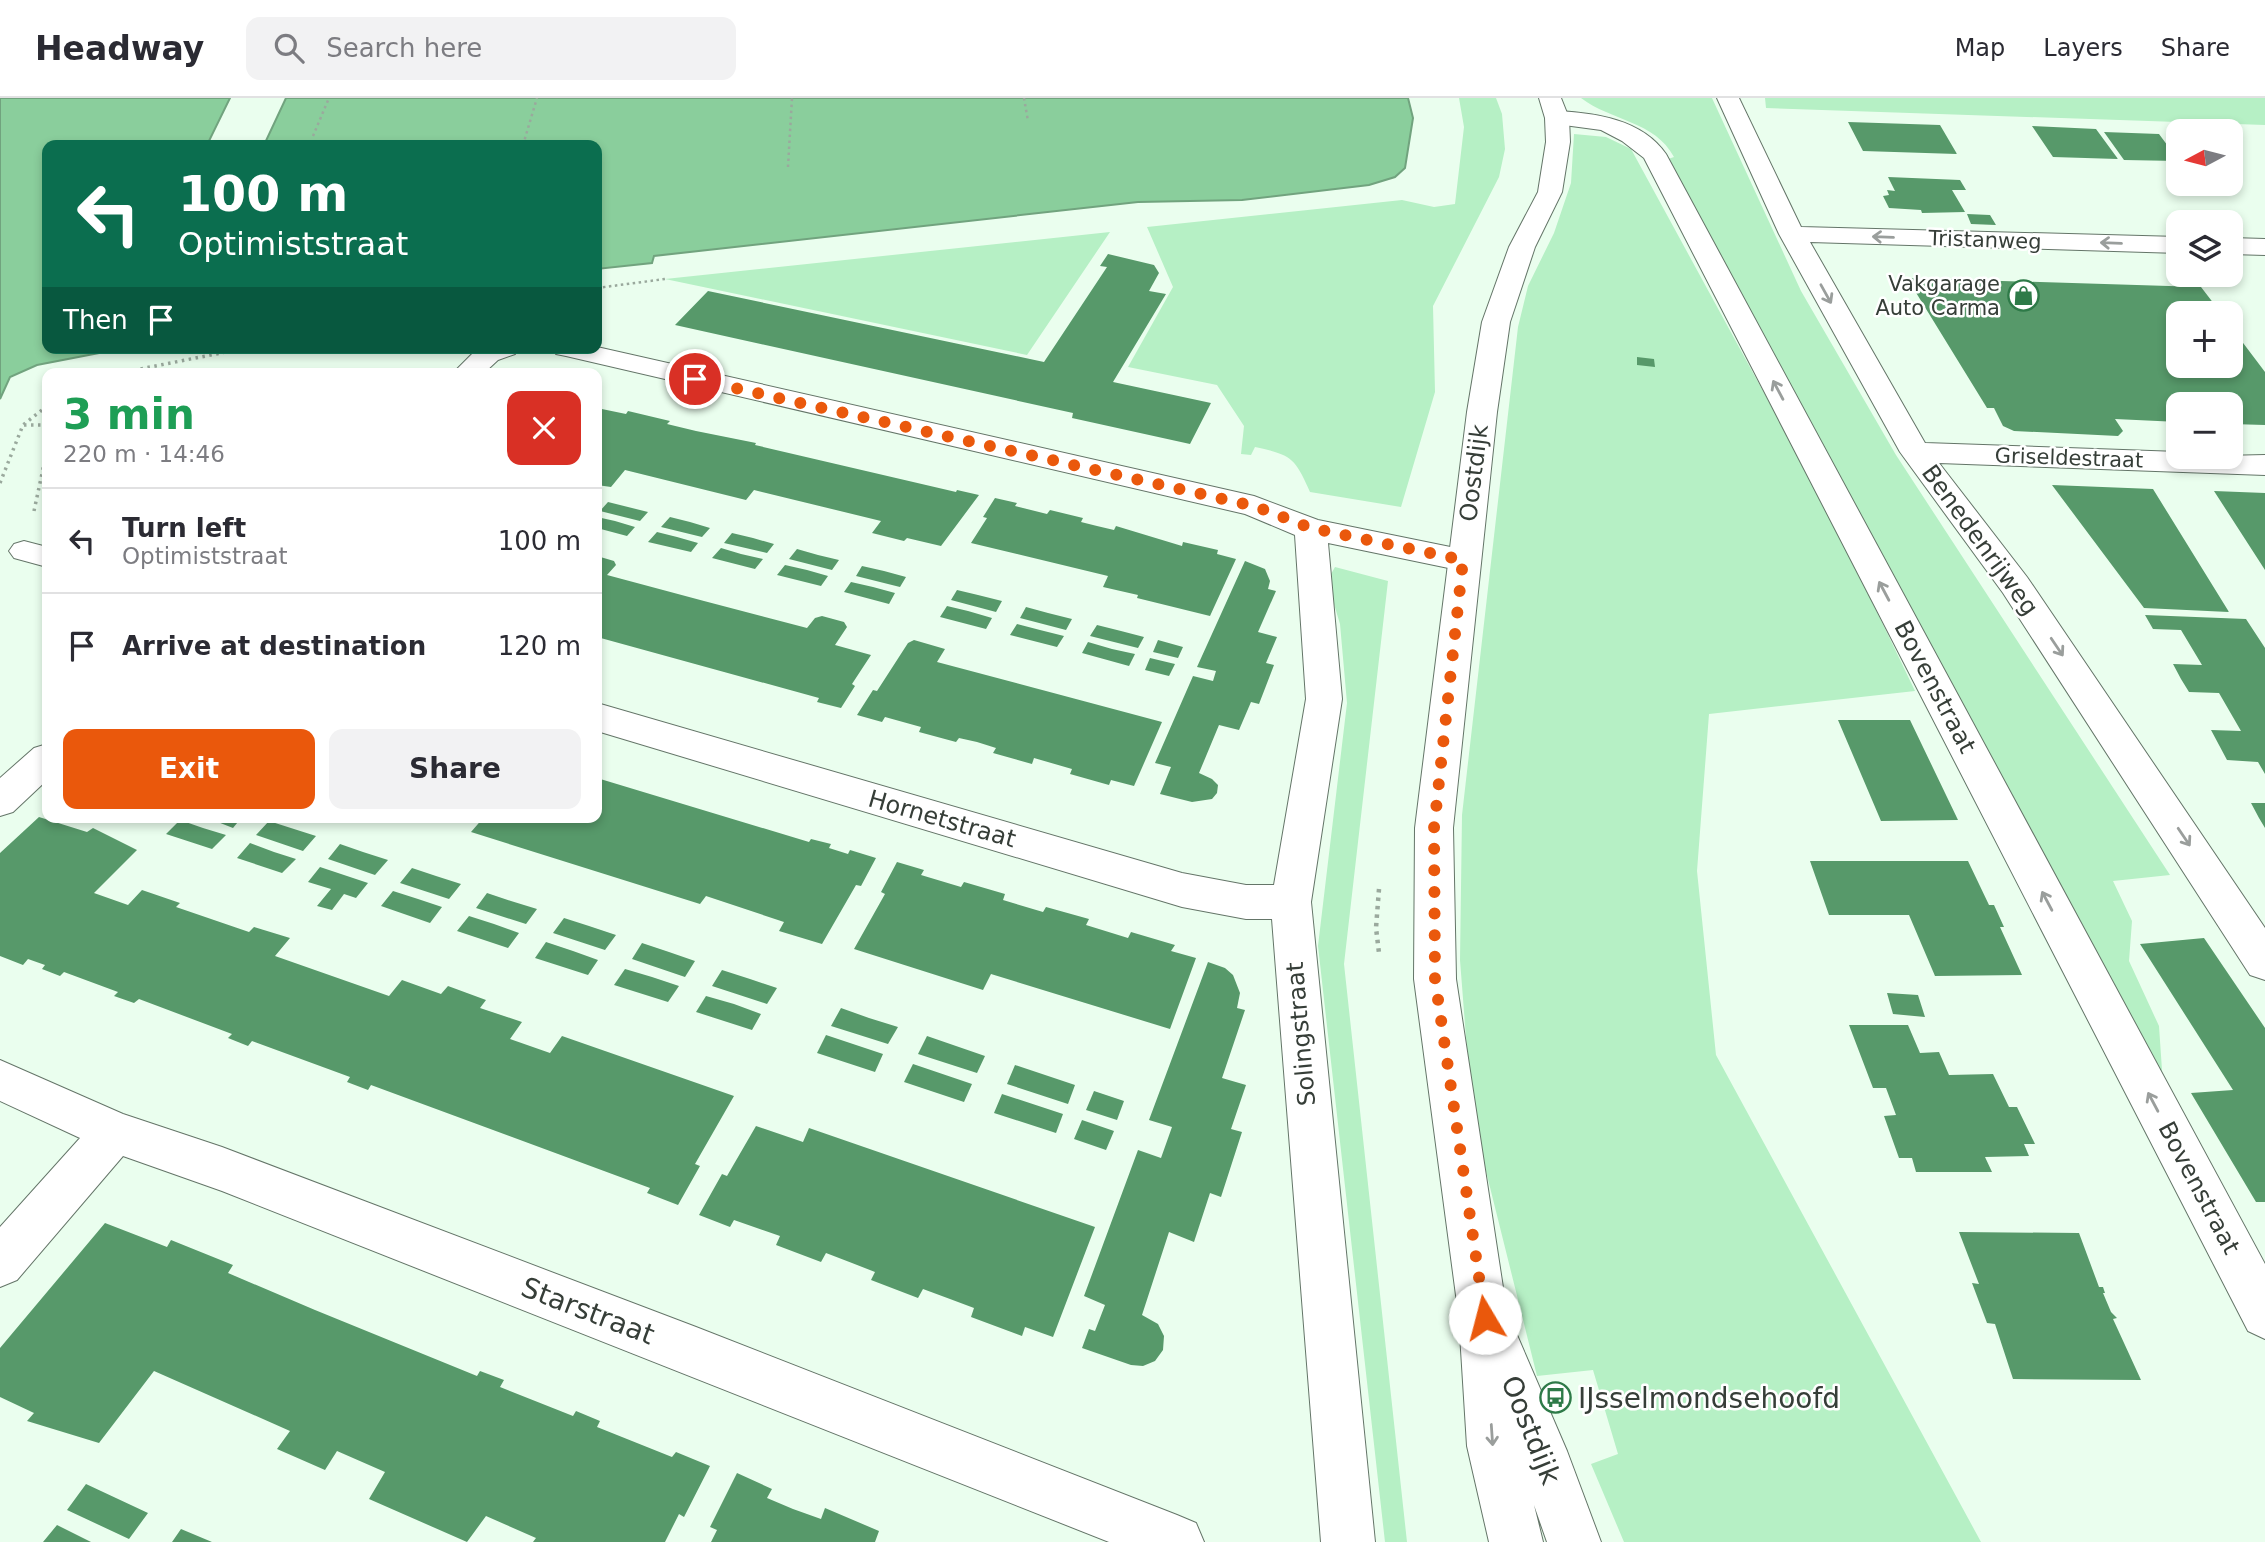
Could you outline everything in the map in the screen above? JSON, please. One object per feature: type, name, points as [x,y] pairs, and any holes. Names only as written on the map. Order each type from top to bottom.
[{"type":"street","name":"Benedenrijweg","points":[[1728,98],[1792,234],[1915,452],[2015,585],[2265,962]]},
{"type":"street","name":"Oostdijk","points":[[1516,1542],[1493,1446],[1485,1318],[1435,979],[1434,828],[1463,560],[1496,322],[1522,247],[1550,192],[1558,142],[1554,108]]},
{"type":"street","name":"Bovenstraat","points":[[1554,108],[1624,130],[1654,154],[2265,1314]]},
{"type":"street","name":"Tristanweg","points":[[1792,234],[2166,245]]},
{"type":"street","points":[[2243,246],[2265,247]]},
{"type":"street","points":[[474,368],[492,354]]},
{"type":"street","points":[[575,359],[1254,506],[1311,528],[1463,560]]},
{"type":"street","name":"Griseldestraat","points":[[1915,452],[2265,465]]},
{"type":"street","name":"Solingstraat","points":[[1311,528],[1324,699],[1291,902],[1348,1542]]},
{"type":"street","name":"Hornetstraat","points":[[602,718],[1182,890],[1246,902],[1291,902]]},
{"type":"street","points":[[0,801],[42,763]]},
{"type":"street","points":[[2225,899],[2265,902]]},
{"type":"street","name":"Starstraat","points":[[0,1080],[115,1132],[222,1170],[671,1342],[1177,1542]]},
{"type":"street","points":[[0,1263],[115,1132]]},
{"type":"street","name":"Oostdijk","points":[[1485,1318],[1541,1451],[1574,1542]]},
{"type":"path","points":[[313,136],[329,98]]},
{"type":"path","points":[[524,140],[537,98]]},
{"type":"path","points":[[788,167],[792,98]]},
{"type":"path","points":[[1024,98],[1028,121]]},
{"type":"path","points":[[602,287],[665,279]]},
{"type":"path","points":[[145,368],[213,354]]},
{"type":"path","points":[[0,483],[23,425],[42,410]]},
{"type":"path","points":[[23,425],[42,425]]},
{"type":"path","points":[[36,554],[42,497]]},
{"type":"shaded area","points":[[0,98],[230,98],[209,140],[42,140],[42,354],[94,354],[37,365],[10,377],[0,399]]},
{"type":"shaded area","points":[[286,98],[1408,98],[1413,118],[1405,168],[1395,177],[1369,185],[1242,200],[1138,202],[654,256],[652,263],[602,268],[602,140],[266,140]]},
{"type":"shaded area","points":[[1459,98],[1496,98],[1502,114],[1505,149],[1499,177],[1433,306],[1435,392],[1401,507],[1310,492],[1296,465],[1285,456],[1255,447],[1251,455],[1241,454],[1244,426],[1217,385],[1128,367],[1173,287],[1147,227],[1402,200],[1434,207],[1455,204],[1464,127]]},
{"type":"shaded area","points":[[1581,98],[1712,98],[1801,291],[1896,455],[2170,875],[2113,881],[2132,921],[2129,961],[2159,1026],[2163,1085],[1668,159],[1674,157],[1656,136]]},
{"type":"shaded area","points":[[1765,98],[2265,98],[2265,125],[2244,124],[2244,119],[2166,119],[2166,122],[1766,108]]},
{"type":"shaded area","points":[[1574,134],[1606,137],[1631,149],[1830,514],[1915,691],[1709,714],[1697,871],[1716,1055],[1981,1542],[1624,1542],[1591,1464],[1618,1454],[1593,1370],[1537,1376],[1472,1115],[1460,960],[1462,815],[1518,327],[1528,286],[1554,233],[1571,183]]},
{"type":"shaded area","points":[[1110,232],[1027,355],[665,279]]},
{"type":"shaded area","points":[[1335,567],[1388,581],[1344,964],[1407,1542],[1385,1542],[1318,946],[1347,703],[1340,624],[1327,581]]},
{"type":"building","points":[[1848,122],[1940,125],[1957,154],[1863,151]]},
{"type":"building","points":[[2032,126],[2096,129],[2118,159],[2053,157]]},
{"type":"building","points":[[2104,132],[2159,134],[2166,143],[2166,161],[2124,160]]},
{"type":"building","points":[[1888,177],[1960,180],[1966,190],[1952,190],[1965,212],[1922,213],[1921,210],[1889,208],[1883,196],[1889,195],[1887,190],[1895,191]]},
{"type":"building","points":[[1967,214],[1990,215],[1996,225],[1971,224]]},
{"type":"building","points":[[1108,254],[1154,265],[1159,273],[1149,291],[1166,294],[1113,382],[1211,403],[1190,444],[1072,418],[1073,413],[675,325],[708,291],[1044,362],[1107,267],[1100,266]]},
{"type":"building","points":[[1907,278],[2201,287],[2212,301],[2166,301],[2166,378],[2243,378],[2243,343],[2265,372],[2265,425],[2243,424],[2243,392],[2166,392],[2166,421],[2115,419],[2123,431],[2118,436],[2014,431],[2003,426],[1994,408],[1987,408]]},
{"type":"building","points":[[1637,357],[1654,359],[1655,367],[1637,365]]},
{"type":"building","points":[[602,409],[626,414],[628,411],[670,421],[667,424],[696,431],[956,492],[957,490],[979,495],[941,546],[872,533],[881,521],[754,490],[746,500],[625,470],[611,487],[602,486]]},
{"type":"building","points":[[2052,485],[2153,489],[2229,612],[2144,608]]},
{"type":"building","points":[[2214,491],[2265,493],[2265,570]]},
{"type":"building","points":[[995,498],[1047,514],[1050,510],[1083,518],[1081,522],[1114,530],[1116,526],[1182,546],[1183,542],[1218,550],[1217,554],[1236,559],[1210,616],[1137,598],[1138,595],[1103,587],[1108,576],[971,543],[987,518],[983,517]]},
{"type":"building","points":[[608,502],[648,512],[640,521],[602,512]]},
{"type":"building","points":[[670,517],[710,528],[702,537],[661,527]]},
{"type":"building","points":[[602,518],[635,527],[627,536],[602,529]]},
{"type":"building","points":[[657,532],[698,543],[691,552],[648,542]]},
{"type":"building","points":[[732,533],[774,544],[767,553],[724,543]]},
{"type":"building","points":[[721,548],[763,559],[755,569],[712,558]]},
{"type":"building","points":[[797,549],[839,560],[832,570],[789,559]]},
{"type":"building","points":[[602,557],[614,561],[616,565],[607,575],[704,601],[807,628],[815,618],[822,616],[844,622],[847,627],[835,645],[871,655],[852,684],[855,686],[841,708],[817,702],[819,698],[602,638]]},
{"type":"building","points":[[1245,561],[1265,569],[1270,581],[1268,589],[1276,591],[1258,632],[1277,637],[1266,663],[1274,665],[1259,704],[1251,702],[1239,730],[1219,725],[1199,773],[1218,785],[1217,793],[1212,799],[1192,802],[1160,794],[1171,767],[1155,763],[1193,676],[1213,681],[1216,671],[1197,667]]},
{"type":"building","points":[[785,565],[828,576],[821,586],[777,575]]},
{"type":"building","points":[[862,566],[906,577],[900,587],[856,576]]},
{"type":"building","points":[[851,582],[895,593],[889,604],[844,592]]},
{"type":"building","points":[[957,590],[1002,601],[996,612],[951,600]]},
{"type":"building","points":[[947,606],[992,618],[986,629],[940,617]]},
{"type":"building","points":[[1026,607],[1072,619],[1066,630],[1020,618]]},
{"type":"building","points":[[2145,615],[2246,619],[2265,648],[2265,774],[2258,762],[2227,760],[2211,730],[2241,731],[2219,693],[2189,692],[2181,679],[2173,664],[2202,665],[2181,630],[2153,629]]},
{"type":"building","points":[[1017,624],[1064,636],[1057,647],[1010,635]]},
{"type":"building","points":[[1097,625],[1144,637],[1138,648],[1090,636]]},
{"type":"building","points":[[914,640],[945,649],[937,662],[1162,722],[1134,786],[1111,780],[1109,785],[1070,774],[1072,769],[1034,758],[1032,764],[993,753],[996,748],[977,742],[959,738],[956,742],[919,732],[921,727],[885,717],[882,722],[857,715],[873,690],[877,691],[908,643]]},
{"type":"building","points":[[1158,640],[1183,647],[1178,658],[1153,652]]},
{"type":"building","points":[[1088,642],[1135,654],[1129,666],[1082,653]]},
{"type":"building","points":[[1150,658],[1175,664],[1169,676],[1145,670]]},
{"type":"building","points":[[1838,720],[1910,720],[1958,820],[1881,821]]},
{"type":"building","points":[[602,780],[809,842],[811,839],[831,844],[829,848],[848,854],[850,850],[876,858],[861,886],[856,885],[822,944],[779,931],[784,922],[706,896],[700,904],[471,832],[479,823],[602,823]]},
{"type":"building","points":[[2251,803],[2265,803],[2265,828],[2259,818]]},
{"type":"building","points":[[39,817],[42,818],[42,823],[58,823],[87,832],[93,828],[137,850],[94,893],[128,905],[142,890],[180,903],[176,907],[249,932],[254,927],[290,938],[275,956],[389,996],[402,980],[441,994],[448,986],[486,1000],[480,1008],[522,1022],[510,1039],[550,1053],[562,1036],[734,1096],[695,1164],[700,1166],[678,1205],[647,1193],[650,1188],[371,1085],[368,1090],[347,1082],[350,1077],[252,1041],[248,1046],[228,1038],[232,1034],[139,999],[134,1003],[114,996],[118,992],[64,972],[60,976],[42,969],[45,965],[28,959],[23,965],[0,956],[0,853]]},
{"type":"building","points":[[177,823],[189,823],[226,835],[212,849],[166,834]]},
{"type":"building","points":[[220,823],[237,823],[233,828]]},
{"type":"building","points":[[267,823],[275,823],[316,836],[303,851],[256,835]]},
{"type":"building","points":[[250,843],[296,859],[282,873],[237,858]]},
{"type":"building","points":[[340,844],[388,860],[375,875],[328,859]]},
{"type":"building","points":[[1810,861],[1968,861],[1989,905],[1994,905],[2004,927],[2000,927],[2022,975],[1935,976],[1909,915],[1829,915]]},
{"type":"building","points":[[897,862],[924,870],[921,875],[961,887],[964,882],[1005,894],[1003,900],[1043,912],[1046,907],[1089,919],[1086,925],[1128,938],[1131,932],[1175,945],[1171,951],[1196,958],[1170,1029],[991,974],[983,990],[854,949],[885,894],[881,892]]},
{"type":"building","points":[[320,867],[368,883],[356,898],[344,894],[332,910],[317,906],[331,889],[308,882]]},
{"type":"building","points":[[412,868],[461,884],[449,899],[400,883]]},
{"type":"building","points":[[393,891],[442,907],[430,923],[381,906]]},
{"type":"building","points":[[487,893],[537,909],[526,924],[476,908]]},
{"type":"building","points":[[469,916],[519,933],[508,948],[457,931]]},
{"type":"building","points":[[564,918],[616,935],[605,950],[553,933]]},
{"type":"building","points":[[2204,938],[2265,1028],[2265,1202],[2256,1202],[2191,1093],[2233,1090],[2140,944]]},
{"type":"building","points":[[546,942],[598,960],[588,975],[535,958]]},
{"type":"building","points":[[642,943],[695,961],[685,977],[632,959]]},
{"type":"building","points":[[1208,962],[1225,968],[1233,975],[1240,993],[1237,1008],[1245,1010],[1222,1078],[1246,1085],[1231,1129],[1242,1132],[1221,1197],[1210,1193],[1194,1242],[1169,1232],[1142,1315],[1158,1324],[1164,1336],[1163,1350],[1155,1361],[1143,1366],[1131,1365],[1082,1348],[1089,1329],[1095,1331],[1105,1305],[1084,1296],[1138,1150],[1161,1158],[1172,1127],[1149,1120]]},
{"type":"building","points":[[625,969],[679,986],[668,1002],[614,985]]},
{"type":"building","points":[[722,970],[777,988],[767,1004],[712,986]]},
{"type":"building","points":[[1887,993],[1918,995],[1925,1017],[1893,1014]]},
{"type":"building","points":[[706,996],[761,1014],[752,1030],[696,1012]]},
{"type":"building","points":[[841,1008],[898,1027],[888,1044],[831,1026]]},
{"type":"building","points":[[1849,1025],[1908,1025],[1920,1053],[1939,1052],[1949,1075],[1993,1074],[2009,1107],[2017,1107],[2035,1144],[2024,1144],[2029,1156],[1985,1157],[1992,1172],[1916,1172],[1912,1158],[1899,1158],[1884,1116],[1896,1115],[1886,1088],[1873,1088]]},
{"type":"building","points":[[826,1035],[883,1054],[875,1072],[817,1053]]},
{"type":"building","points":[[927,1036],[985,1056],[977,1073],[918,1054]]},
{"type":"building","points":[[913,1064],[972,1084],[964,1102],[904,1082]]},
{"type":"building","points":[[1015,1065],[1075,1085],[1068,1104],[1007,1084]]},
{"type":"building","points":[[1094,1091],[1124,1101],[1117,1120],[1086,1110]]},
{"type":"building","points":[[1002,1094],[1063,1114],[1056,1133],[994,1113]]},
{"type":"building","points":[[1082,1120],[1114,1131],[1106,1150],[1074,1139]]},
{"type":"building","points":[[756,1126],[803,1142],[809,1128],[1095,1227],[1053,1337],[1025,1327],[1022,1336],[971,1317],[974,1308],[950,1299],[923,1289],[918,1298],[871,1280],[875,1272],[826,1253],[821,1262],[776,1245],[780,1236],[734,1220],[730,1227],[699,1215],[722,1174],[727,1176]]},
{"type":"building","points":[[105,1223],[167,1247],[171,1240],[233,1265],[228,1273],[315,1310],[477,1376],[480,1371],[504,1380],[500,1387],[573,1416],[576,1411],[600,1421],[597,1427],[672,1457],[676,1452],[710,1466],[684,1517],[679,1514],[665,1542],[533,1542],[536,1538],[486,1516],[467,1542],[369,1499],[385,1472],[337,1451],[325,1470],[277,1449],[290,1431],[154,1371],[99,1443],[27,1421],[34,1413],[0,1397],[0,1348]]},
{"type":"building","points":[[1959,1232],[2079,1233],[2099,1287],[2103,1287],[2111,1312],[2117,1318],[2113,1319],[2141,1380],[2013,1379],[1995,1324],[1987,1323],[1972,1283],[1979,1284]]},
{"type":"building","points":[[737,1473],[772,1489],[767,1498],[793,1509],[821,1519],[825,1508],[879,1531],[875,1542],[711,1542],[717,1530],[710,1527]]},
{"type":"building","points":[[86,1484],[148,1513],[129,1539],[67,1510]]},
{"type":"building","points":[[57,1525],[91,1542],[43,1542]]},
{"type":"building","points":[[181,1529],[212,1542],[172,1542]]},
{"type":"place","name":"Vakgarage Auto Carma","points":[[2023,296]]},
{"type":"place","name":"IJsselmondsehoofd","points":[[1555,1398]]},
{"type":"route","points":[[695,379],[1254,506],[1311,528],[1463,560],[1434,828],[1435,979],[1485,1318]]}]
